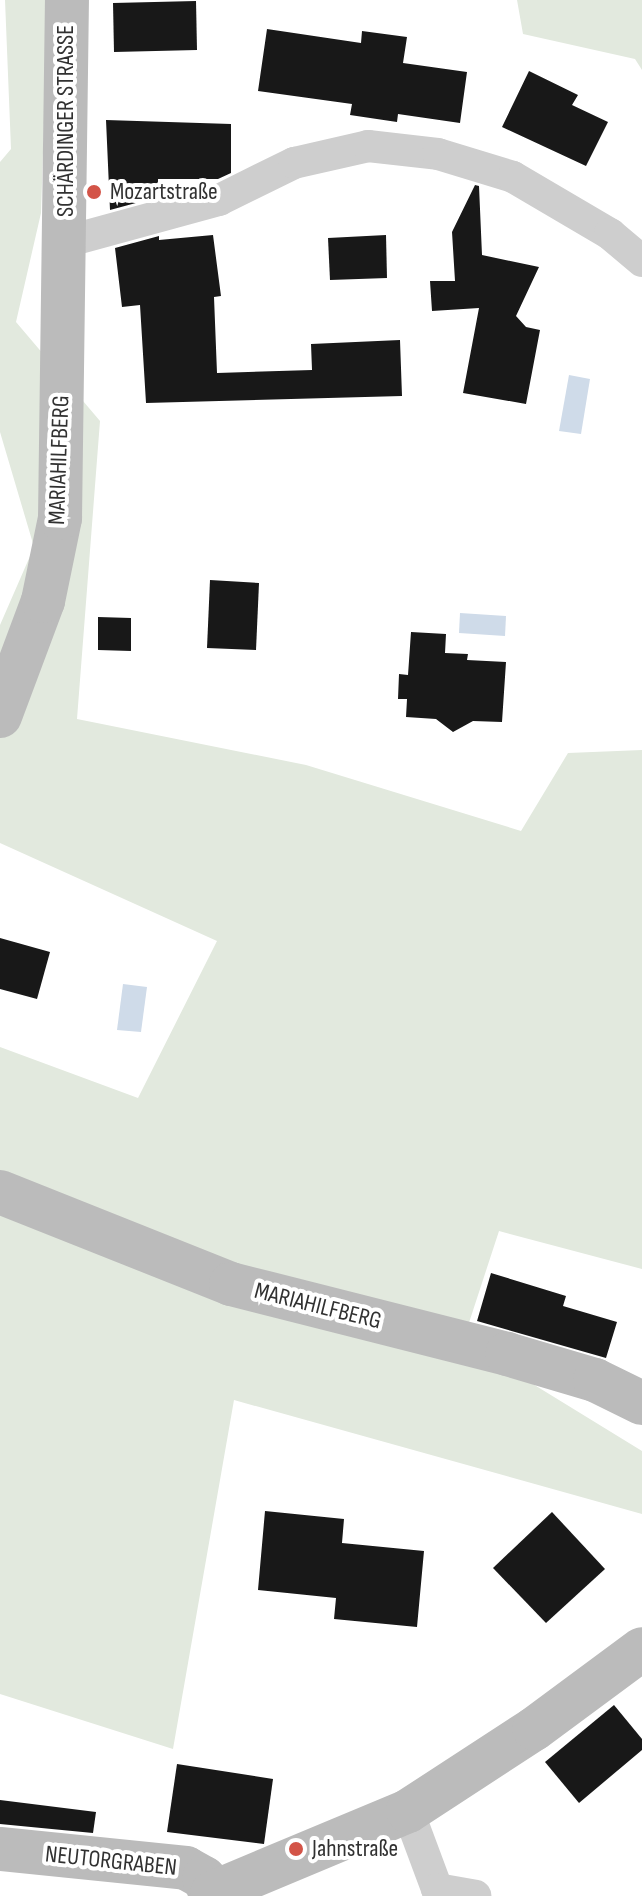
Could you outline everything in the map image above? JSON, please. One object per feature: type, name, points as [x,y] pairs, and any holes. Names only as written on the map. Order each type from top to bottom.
[{"type":"main road","name":"SCHÄRDINGER STRASSE","points":[[65,242],[67,0]]},
{"type":"main road","name":"MARIAHILFBERG","points":[[0,716],[43,601],[60,518],[65,242]]},
{"type":"main road","name":"MARIAHILFBERG","points":[[0,1192],[231,1284],[507,1354],[595,1380],[642,1403]]},
{"type":"main road","points":[[212,1895],[408,1811],[534,1729],[642,1649]]},
{"type":"main road","name":"NEUTORGRABEN","points":[[0,1849],[186,1868],[204,1878],[212,1895]]},
{"type":"street","points":[[65,242],[219,200],[294,163],[368,146],[438,154],[513,177],[610,234],[642,261]]},
{"type":"street","points":[[408,1811],[437,1889],[475,1896]]},
{"type":"shaded area","points":[[5,0],[48,0],[41,213],[16,322],[100,421],[77,719],[306,765],[521,831],[568,753],[642,750],[642,1269],[499,1231],[463,1341],[642,1451],[642,1514],[234,1400],[173,1749],[0,1694],[0,1047],[138,1098],[217,941],[0,843],[0,625],[34,547],[0,432],[0,162],[11,149]]},
{"type":"shaded area","points":[[517,0],[642,0],[642,70],[635,59],[523,34]]},
{"type":"water","points":[[569,375],[590,379],[581,434],[559,431]]},
{"type":"water","points":[[460,613],[506,616],[505,636],[459,633]]},
{"type":"water","points":[[123,984],[147,987],[141,1032],[117,1030]]},
{"type":"building","points":[[196,1],[197,50],[114,52],[113,3]]},
{"type":"building","points":[[267,29],[361,43],[362,31],[407,37],[403,63],[467,72],[460,123],[398,114],[397,122],[350,115],[352,104],[258,91]]},
{"type":"building","points":[[529,71],[578,95],[572,105],[608,122],[586,166],[502,127]]},
{"type":"building","points":[[106,120],[231,124],[231,173],[218,179],[158,179],[158,197],[110,210]]},
{"type":"building","points":[[475,185],[479,186],[482,255],[539,267],[516,316],[526,327],[540,330],[526,404],[463,393],[479,308],[432,311],[430,281],[455,281],[452,232]]},
{"type":"building","points":[[213,235],[221,296],[214,297],[217,373],[312,370],[311,344],[400,340],[402,396],[146,403],[140,305],[122,307],[115,248],[159,236],[159,240]]},
{"type":"building","points":[[386,235],[387,278],[330,280],[328,238]]},
{"type":"building","points":[[210,580],[259,583],[256,650],[207,648]]},
{"type":"building","points":[[98,617],[131,618],[131,651],[98,650]]},
{"type":"building","points":[[411,632],[446,634],[445,653],[468,654],[467,660],[506,662],[502,722],[473,721],[453,732],[436,719],[406,717],[407,699],[398,699],[399,674],[408,675]]},
{"type":"building","points":[[0,938],[50,952],[37,999],[0,989]]},
{"type":"building","points":[[491,1273],[566,1296],[563,1306],[617,1322],[606,1358],[477,1321]]},
{"type":"building","points":[[265,1511],[344,1519],[342,1543],[424,1551],[417,1627],[334,1619],[336,1598],[258,1590]]},
{"type":"building","points":[[552,1512],[605,1569],[546,1623],[493,1568]]},
{"type":"building","points":[[614,1705],[642,1739],[642,1750],[579,1803],[545,1762]]},
{"type":"building","points":[[177,1764],[273,1779],[264,1844],[167,1832]]},
{"type":"building","points":[[0,1800],[96,1812],[93,1833],[0,1824]]},
{"type":"place","name":"Mozartstraße","points":[[94,192]]},
{"type":"place","name":"Jahnstraße","points":[[296,1849]]}]
